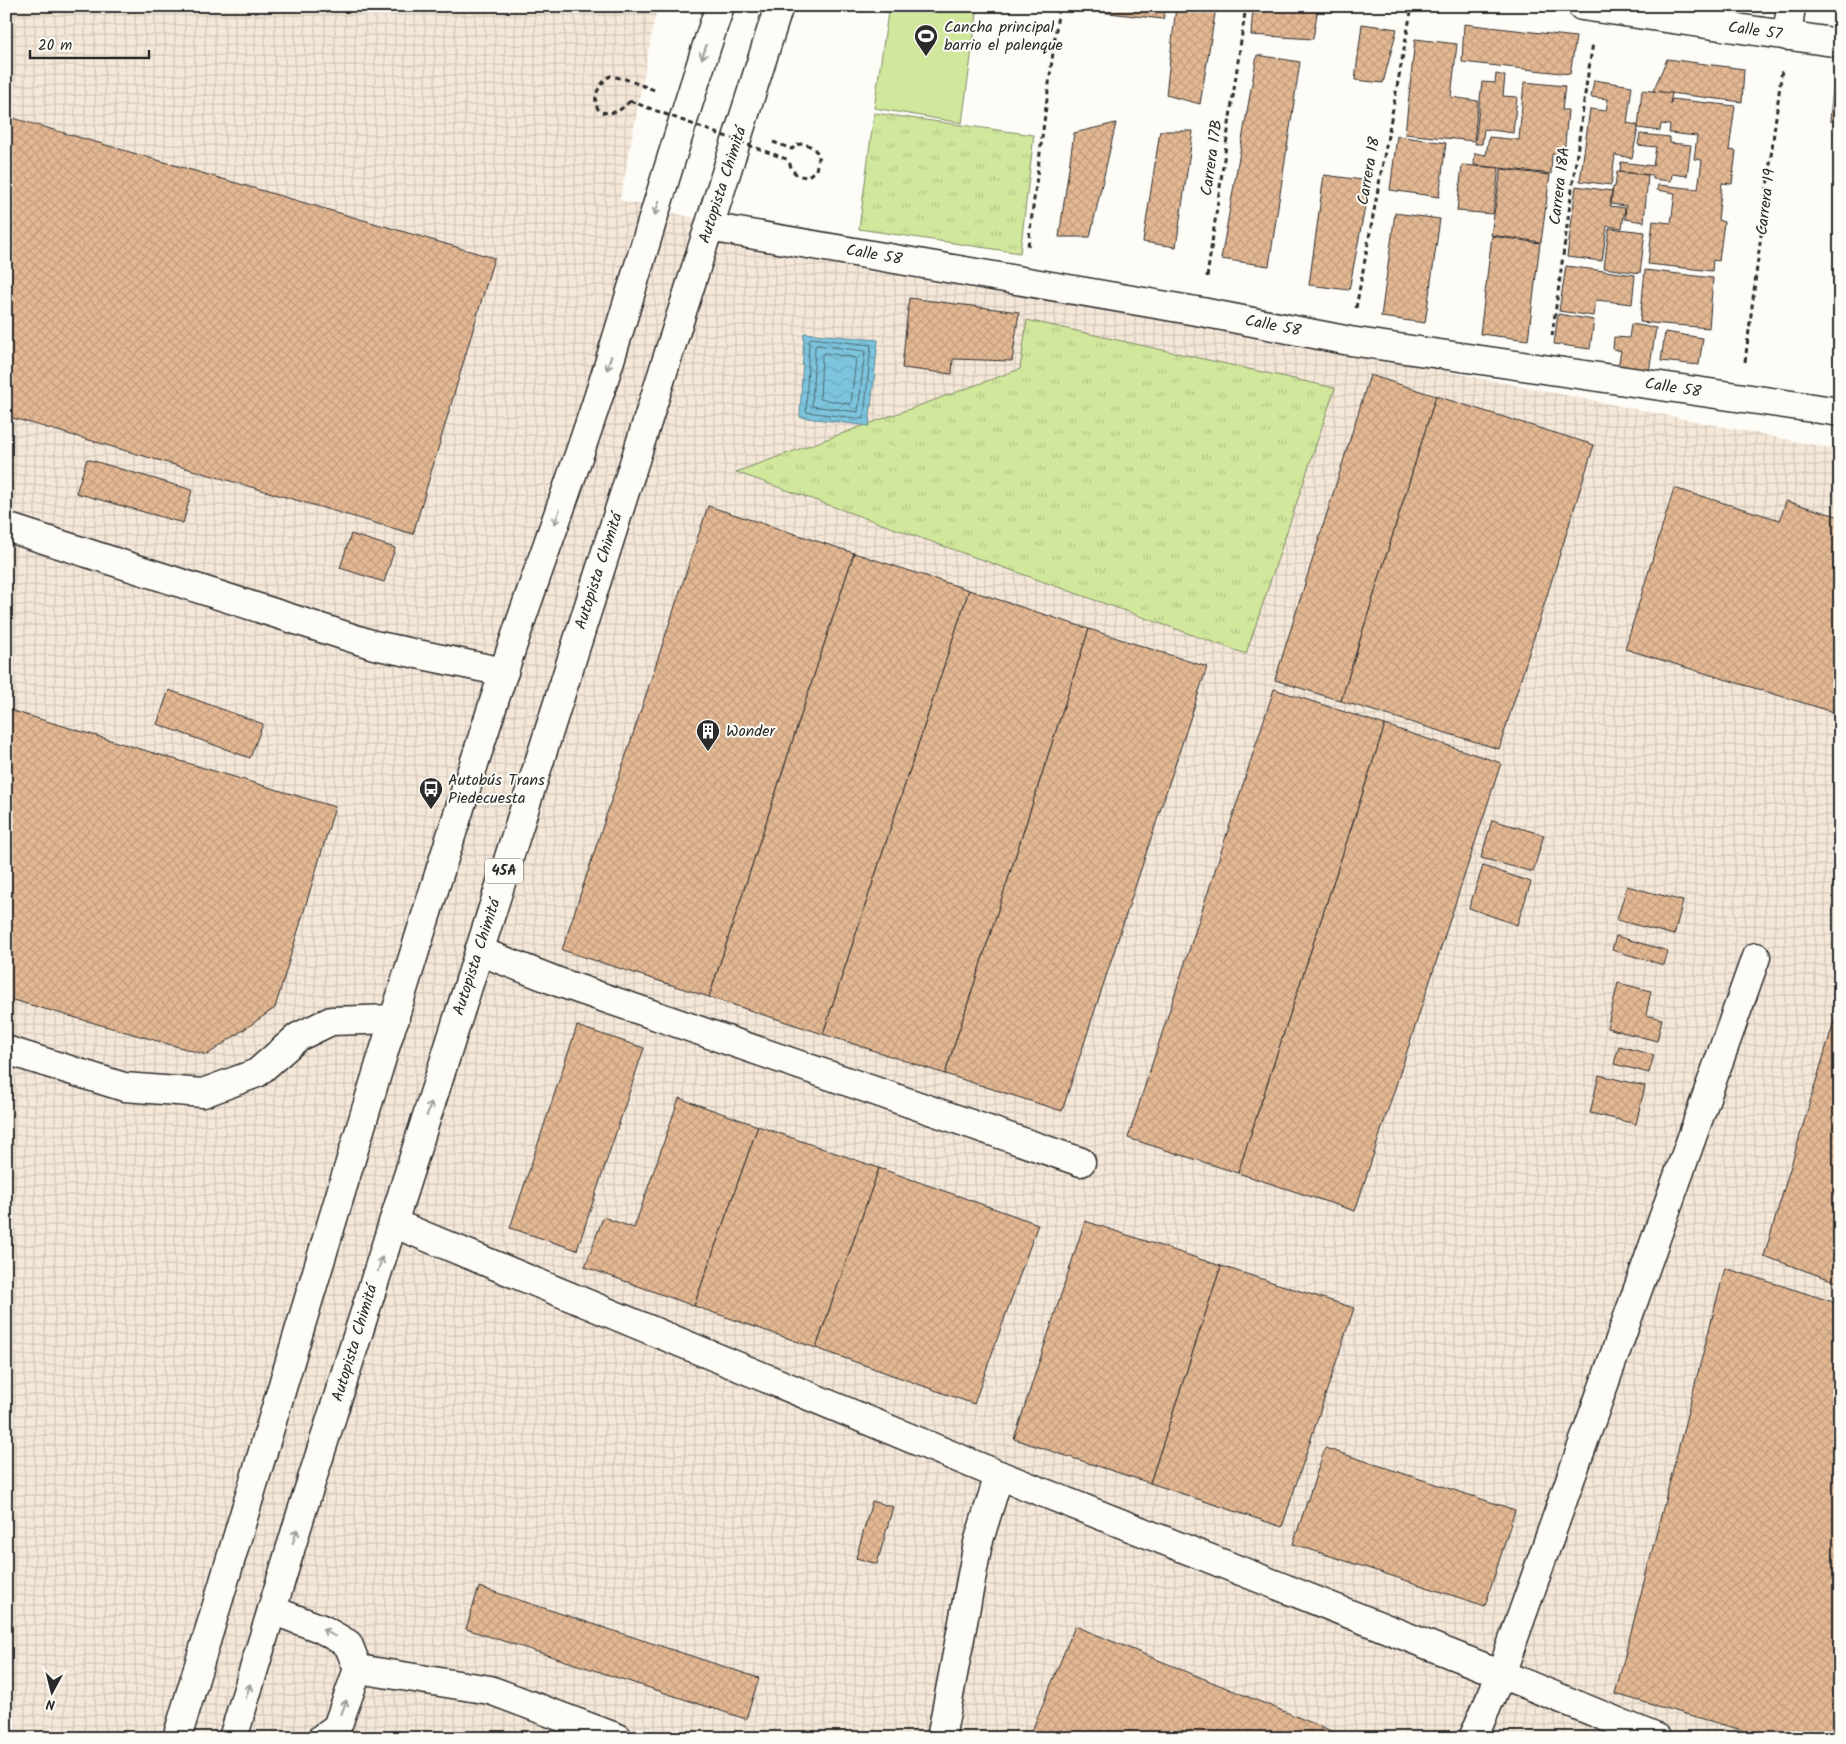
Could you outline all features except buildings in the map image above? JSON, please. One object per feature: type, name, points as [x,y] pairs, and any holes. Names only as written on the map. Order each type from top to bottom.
[{"type":"main road","points":[[177,1738],[395,1019],[504,672],[599,394],[688,102],[720,6]]},
{"type":"main road","name":"Autopista Chimitá","points":[[233,1738],[393,1222],[708,227],[741,131],[779,6]]},
{"type":"main road","points":[[1787,36],[1791,6]]},
{"type":"main road","name":"Calle 57","points":[[1591,8],[1840,43]]},
{"type":"main road","name":"Calle 58","points":[[708,227],[1202,312],[1350,341],[1840,412]]},
{"type":"main road","points":[[6,527],[374,645],[504,672]]},
{"type":"main road","points":[[479,951],[561,983],[1081,1162]]},
{"type":"main road","points":[[1473,1738],[1501,1674],[1756,957]]},
{"type":"main road","points":[[6,1050],[124,1087],[203,1093],[257,1073],[298,1037],[331,1021],[395,1019]]},
{"type":"main road","points":[[393,1222],[999,1476],[1501,1674],[1657,1738]]},
{"type":"main road","points":[[941,1738],[978,1543],[999,1476]]},
{"type":"main road","points":[[272,1610],[322,1630],[348,1644],[358,1669],[337,1727],[322,1738]]},
{"type":"main road","points":[[358,1669],[490,1690],[618,1738]]},
{"type":"path","points":[[1024,282],[1059,6]]},
{"type":"path","name":"Carrera 17B","points":[[1202,312],[1246,6]]},
{"type":"path","name":"Carrera 18","points":[[1350,341],[1412,6]]},
{"type":"path","name":"Carrera 18A","points":[[1548,369],[1586,87],[1591,8]]},
{"type":"path","name":"Carrera 19","points":[[1741,398],[1787,36]]},
{"type":"path","points":[[688,102],[625,79],[610,76],[600,83],[596,97],[596,108],[600,112],[607,113],[620,111],[630,101],[789,160],[792,170],[796,175],[807,178],[816,170],[819,155],[812,146],[797,145],[792,149],[741,131]]},
{"type":"shaded area","points":[[6,6],[657,6],[620,200],[760,234],[1840,450],[1840,1738],[6,1738]]},
{"type":"green space","name":"Cancha principal barrio el palenque","points":[[889,6],[978,6],[962,123],[874,108]]},
{"type":"green space","points":[[874,113],[1034,135],[1020,253],[859,229]]},
{"type":"green space","points":[[1027,320],[1335,388],[1246,654],[736,472],[1020,369]]},
{"type":"water","points":[[804,333],[878,340],[869,426],[800,417]]},
{"type":"place","name":"Cancha principal barrio el palenque","points":[[926,57]]},
{"type":"place","name":"Wonder","points":[[708,752]]},
{"type":"place","name":"Autobús Trans Piedecuesta","points":[[431,810]]}]
